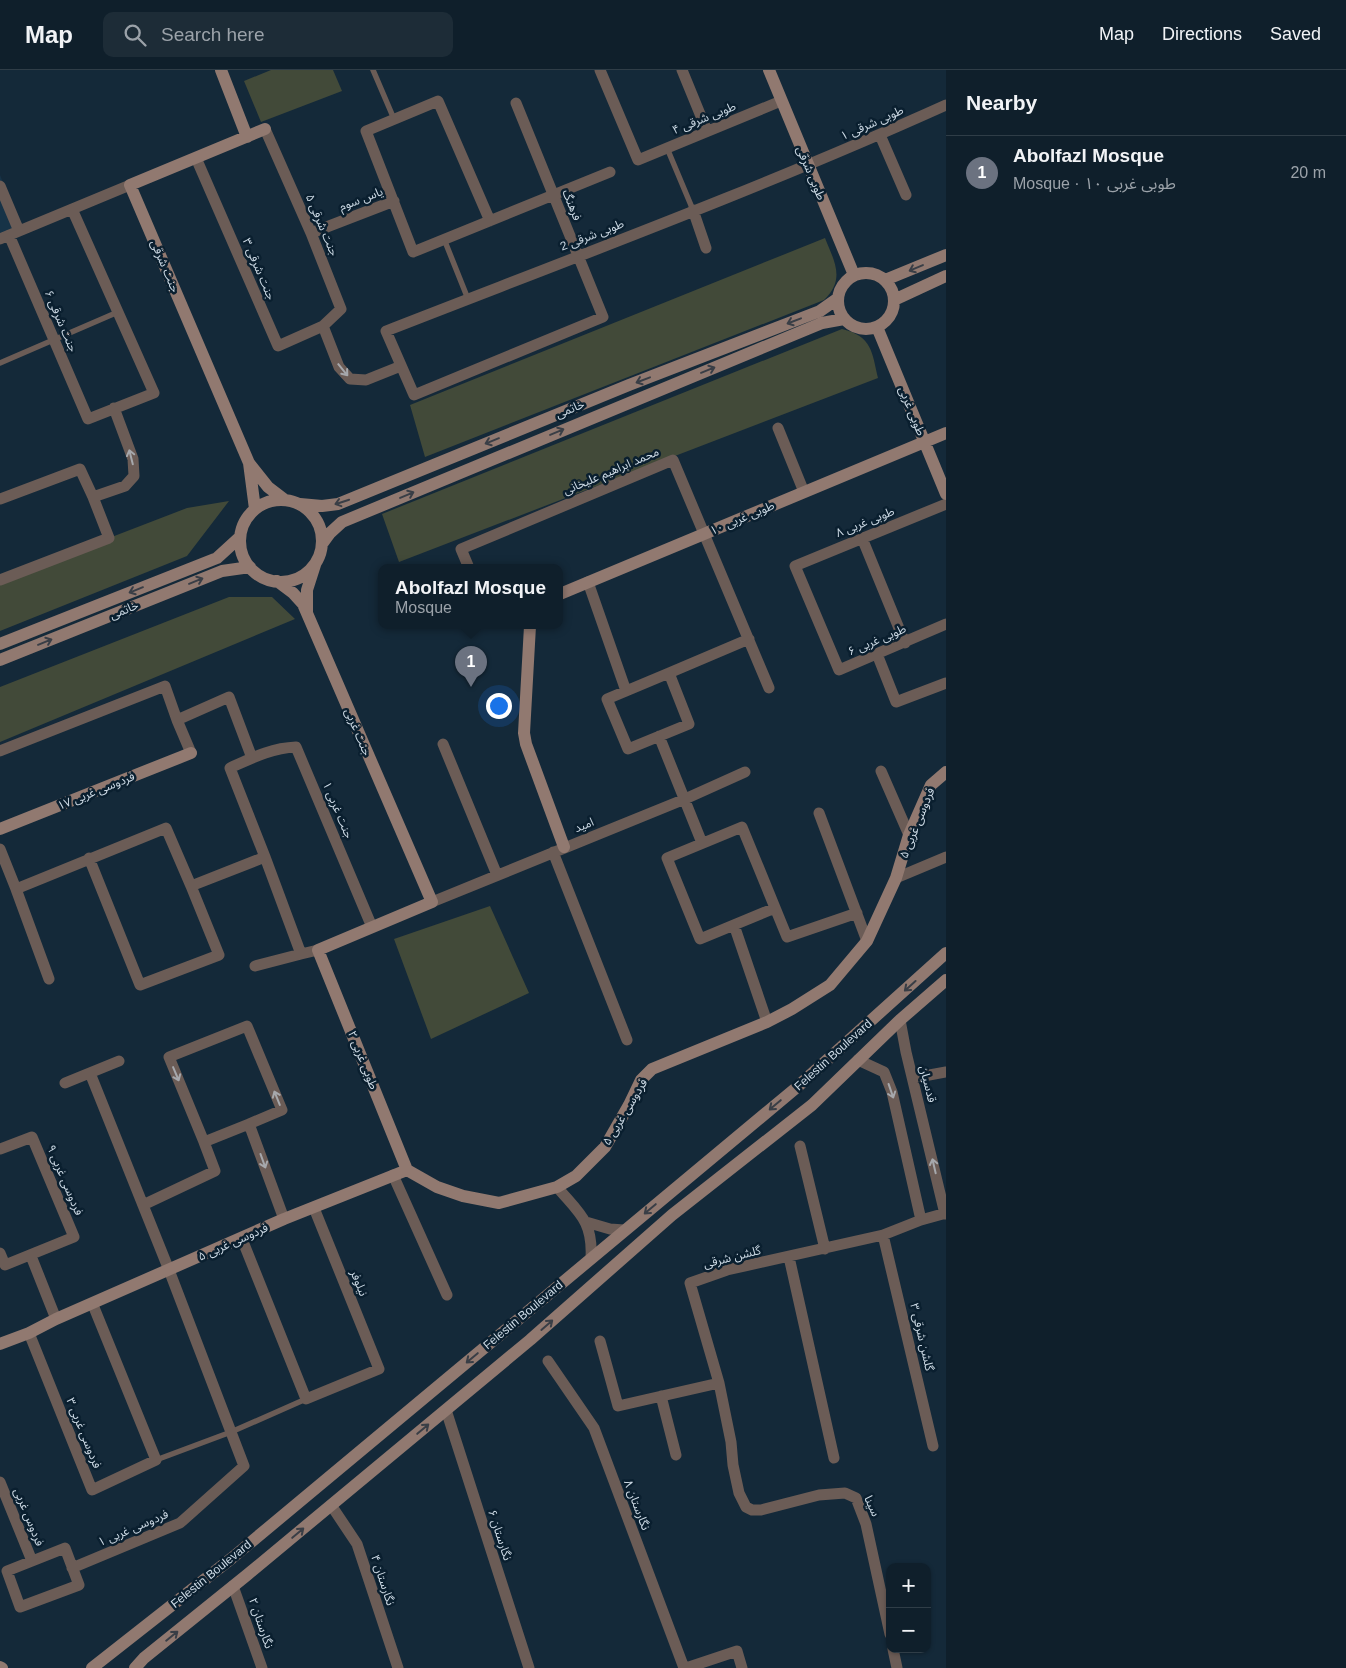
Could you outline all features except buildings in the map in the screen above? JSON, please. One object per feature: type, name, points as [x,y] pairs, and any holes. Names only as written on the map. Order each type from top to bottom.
[{"type":"main road","points":[[221,70],[247,137]]},
{"type":"main road","name":"طوبی شرقی","points":[[768,70],[854,275]]},
{"type":"main road","points":[[130,185],[265,129]]},
{"type":"main road","name":"جنت شرقی","points":[[130,185],[249,463]]},
{"type":"main road","points":[[885,280],[946,255]]},
{"type":"main road","points":[[870,273],[885,280],[890,286],[894,300],[893,309],[889,316],[877,327],[868,330],[850,325],[844,319],[838,306],[837,299],[842,285],[854,275],[870,273]]},
{"type":"main road","points":[[894,300],[946,276]]},
{"type":"main road","name":"خاتمی","points":[[300,504],[322,506],[338,504],[629,385],[820,311],[837,299]]},
{"type":"main road","name":"خاتمی","points":[[322,544],[342,522],[822,323],[844,319]]},
{"type":"main road","name":"طوبی غربی","points":[[877,327],[946,494]]},
{"type":"main road","name":"طوبی غربی ۱۰","points":[[563,593],[946,433]]},
{"type":"main road","points":[[249,463],[268,487],[285,500]]},
{"type":"main road","points":[[249,463],[255,509]]},
{"type":"main road","points":[[285,500],[300,504],[310,511],[317,521],[321,532],[322,544],[317,560],[301,576],[289,581],[267,579],[250,567],[244,558],[240,537],[245,522],[255,509],[269,502],[285,500]]},
{"type":"main road","name":"خاتمی","points":[[0,644],[216,558],[240,537]]},
{"type":"main road","name":"جنت غربی","points":[[317,560],[307,590],[307,614],[432,902]]},
{"type":"main road","name":"خاتمی","points":[[0,660],[222,571],[250,567]]},
{"type":"main road","points":[[277,581],[293,593],[303,604],[307,614]]},
{"type":"main road","points":[[530,629],[524,733],[558,850]]},
{"type":"main road","name":"فردوسی غربی ۱۷","points":[[0,830],[191,753]]},
{"type":"main road","name":"فردوسی غربی ۵","points":[[0,1344],[29,1333],[56,1319],[92,1305],[284,1219],[407,1170],[437,1187],[463,1196],[499,1203],[557,1187],[576,1176],[605,1147],[641,1080],[652,1069],[766,1022],[792,1009],[830,985],[867,942],[896,878],[909,835],[931,785],[946,772]]},
{"type":"main road","points":[[318,950],[432,902]]},
{"type":"main road","name":"طوبی غربی ۲","points":[[318,950],[407,1170]]},
{"type":"main road","name":"Felestin Boulevard","points":[[93,1668],[232,1558],[796,1088],[946,953]]},
{"type":"main road","name":"Felestin Boulevard","points":[[142,1665],[530,1340],[672,1215],[812,1105],[900,1020],[946,980]]},
{"type":"main road","points":[[796,1088],[812,1105]]},
{"type":"street","name":"طوبی شرقی ۴","points":[[600,70],[638,160],[781,101]]},
{"type":"street","points":[[682,70],[707,132]]},
{"type":"street","points":[[490,220],[438,101],[366,131],[413,252],[610,172]]},
{"type":"street","name":"فرهنگ","points":[[401,366],[414,395],[603,317],[516,103]]},
{"type":"street","name":"طوبی شرقی ۱","points":[[808,166],[946,105]]},
{"type":"street","name":"جنت شرقی ۵","points":[[265,129],[311,233],[341,309],[323,326]]},
{"type":"street","points":[[880,135],[906,195]]},
{"type":"street","name":"جنت شرقی ۳","points":[[196,158],[278,346],[323,326]]},
{"type":"street","name":"طوبی شرقی 2","points":[[401,366],[386,331],[808,166]]},
{"type":"street","points":[[9,235],[130,185]]},
{"type":"street","name":"جنت شرقی ۶","points":[[0,186],[9,235],[88,419],[114,408]]},
{"type":"street","name":"یاس سوم","points":[[311,233],[394,201]]},
{"type":"street","points":[[72,209],[154,393],[114,408],[133,459],[134,476],[125,486],[93,497]]},
{"type":"street","points":[[693,210],[706,248]]},
{"type":"street","points":[[323,326],[339,367],[350,379],[366,380],[401,366]]},
{"type":"street","points":[[778,428],[804,492]]},
{"type":"street","name":"محمد ابراهیم علیخانی","points":[[467,564],[461,549],[673,460],[769,688]]},
{"type":"street","points":[[0,499],[80,469],[109,538],[0,580]]},
{"type":"street","name":"طوبی غربی ۸","points":[[795,566],[946,504]]},
{"type":"street","points":[[862,538],[905,643]]},
{"type":"street","name":"طوبی غربی ۶","points":[[795,566],[839,670],[946,624]]},
{"type":"street","points":[[588,582],[626,691]]},
{"type":"street","points":[[669,673],[689,724],[628,749],[607,698],[749,639]]},
{"type":"street","points":[[877,654],[896,702],[946,683]]},
{"type":"street","points":[[0,752],[165,686],[191,753]]},
{"type":"street","points":[[177,720],[230,697],[252,758],[230,768],[301,954]]},
{"type":"street","points":[[659,736],[702,843]]},
{"type":"street","points":[[443,744],[497,875]]},
{"type":"street","name":"جنت غربی ۱","points":[[252,758],[279,748],[296,747],[372,927]]},
{"type":"street","points":[[881,771],[909,835]]},
{"type":"street","name":"امید","points":[[432,902],[685,799],[745,772]]},
{"type":"street","points":[[819,813],[867,942]]},
{"type":"street","points":[[775,908],[700,939],[667,858],[742,827],[775,908],[787,938],[857,913]]},
{"type":"street","points":[[16,889],[89,858],[166,828],[219,955],[140,985],[89,858]]},
{"type":"street","points":[[0,849],[49,978]]},
{"type":"street","points":[[558,850],[627,1040]]},
{"type":"street","points":[[896,878],[946,856]]},
{"type":"street","points":[[191,886],[265,857]]},
{"type":"street","points":[[734,925],[766,1022]]},
{"type":"street","points":[[255,966],[318,950]]},
{"type":"street","name":"قدسیان","points":[[900,1020],[906,1052],[946,1213]]},
{"type":"street","points":[[143,1205],[215,1171],[169,1057],[247,1026],[282,1110],[204,1142]]},
{"type":"street","points":[[858,1060],[884,1072],[892,1092],[921,1220]]},
{"type":"street","points":[[65,1084],[120,1061]]},
{"type":"street","points":[[913,1078],[946,1072]]},
{"type":"street","points":[[90,1073],[169,1270],[231,1432]]},
{"type":"street","points":[[249,1124],[284,1219]]},
{"type":"street","name":"فردوسی غربی ۹","points":[[0,1149],[32,1137],[74,1237],[31,1256]]},
{"type":"street","points":[[800,1146],[825,1249]]},
{"type":"street","points":[[393,1175],[447,1295]]},
{"type":"street","points":[[557,1187],[586,1222],[591,1235],[591,1258]]},
{"type":"street","name":"نیلوفر","points":[[306,1399],[379,1369],[314,1208]]},
{"type":"street","name":"گلشن شرقی","points":[[746,1507],[736,1482],[731,1442],[719,1383],[690,1282],[727,1270],[883,1235],[921,1220],[946,1213]]},
{"type":"street","points":[[586,1222],[610,1229],[624,1230]]},
{"type":"street","name":"گلشن شرقی ۳","points":[[883,1235],[933,1446]]},
{"type":"street","points":[[242,1239],[306,1399]]},
{"type":"street","points":[[0,1253],[5,1265],[31,1256],[56,1319]]},
{"type":"street","points":[[789,1257],[834,1458]]},
{"type":"street","points":[[92,1305],[156,1460]]},
{"type":"street","name":"فردوسی غربی ۳","points":[[29,1333],[92,1490],[156,1460]]},
{"type":"street","points":[[600,1341],[618,1406],[719,1383]]},
{"type":"street","name":"نگارستان ۸","points":[[548,1361],[594,1428],[685,1668]]},
{"type":"street","points":[[661,1396],[676,1455]]},
{"type":"street","name":"نگارستان ۶","points":[[446,1410],[529,1668]]},
{"type":"street","name":"فردوسی غربی ۱","points":[[72,1568],[180,1523],[244,1466],[231,1432]]},
{"type":"street","name":"فردوس غربی","points":[[0,1482],[3,1496],[32,1561]]},
{"type":"street","name":"سینا","points":[[746,1507],[752,1510],[761,1510],[819,1495],[835,1493],[845,1493],[856,1498],[866,1524],[886,1616]]},
{"type":"street","name":"نگارستان ۴","points":[[331,1505],[357,1544],[398,1668]]},
{"type":"street","points":[[66,1548],[72,1568],[79,1585],[20,1607],[7,1571],[66,1548]]},
{"type":"street","name":"نگارستان ۲","points":[[234,1586],[262,1668]]},
{"type":"street","points":[[685,1668],[737,1651],[742,1668]]},
{"type":"street","points":[[894,1653],[897,1668]]},
{"type":"lane","points":[[374,70],[394,119]]},
{"type":"lane","points":[[668,148],[693,210]]},
{"type":"lane","points":[[444,239],[468,299]]},
{"type":"lane","points":[[0,363],[118,312]]},
{"type":"lane","points":[[156,1460],[231,1432],[306,1399]]},
{"type":"shaded area","points":[[0,175],[8,195],[13,228],[0,234]]},
{"type":"green space","points":[[271,70],[333,70],[342,91],[261,122],[244,81]]},
{"type":"green space","points":[[825,238],[834,262],[836,277],[835,285],[824,300],[425,457],[410,405]]},
{"type":"green space","points":[[842,329],[859,336],[869,346],[878,378],[399,562],[382,514]]},
{"type":"green space","points":[[229,501],[187,556],[0,631],[0,580],[187,508]]},
{"type":"green space","points":[[229,597],[272,597],[295,619],[0,742],[0,687]]},
{"type":"green space","points":[[490,906],[529,993],[431,1039],[394,939]]},
{"type":"place","name":"Abolfazl Mosque","points":[[471,687]]}]
